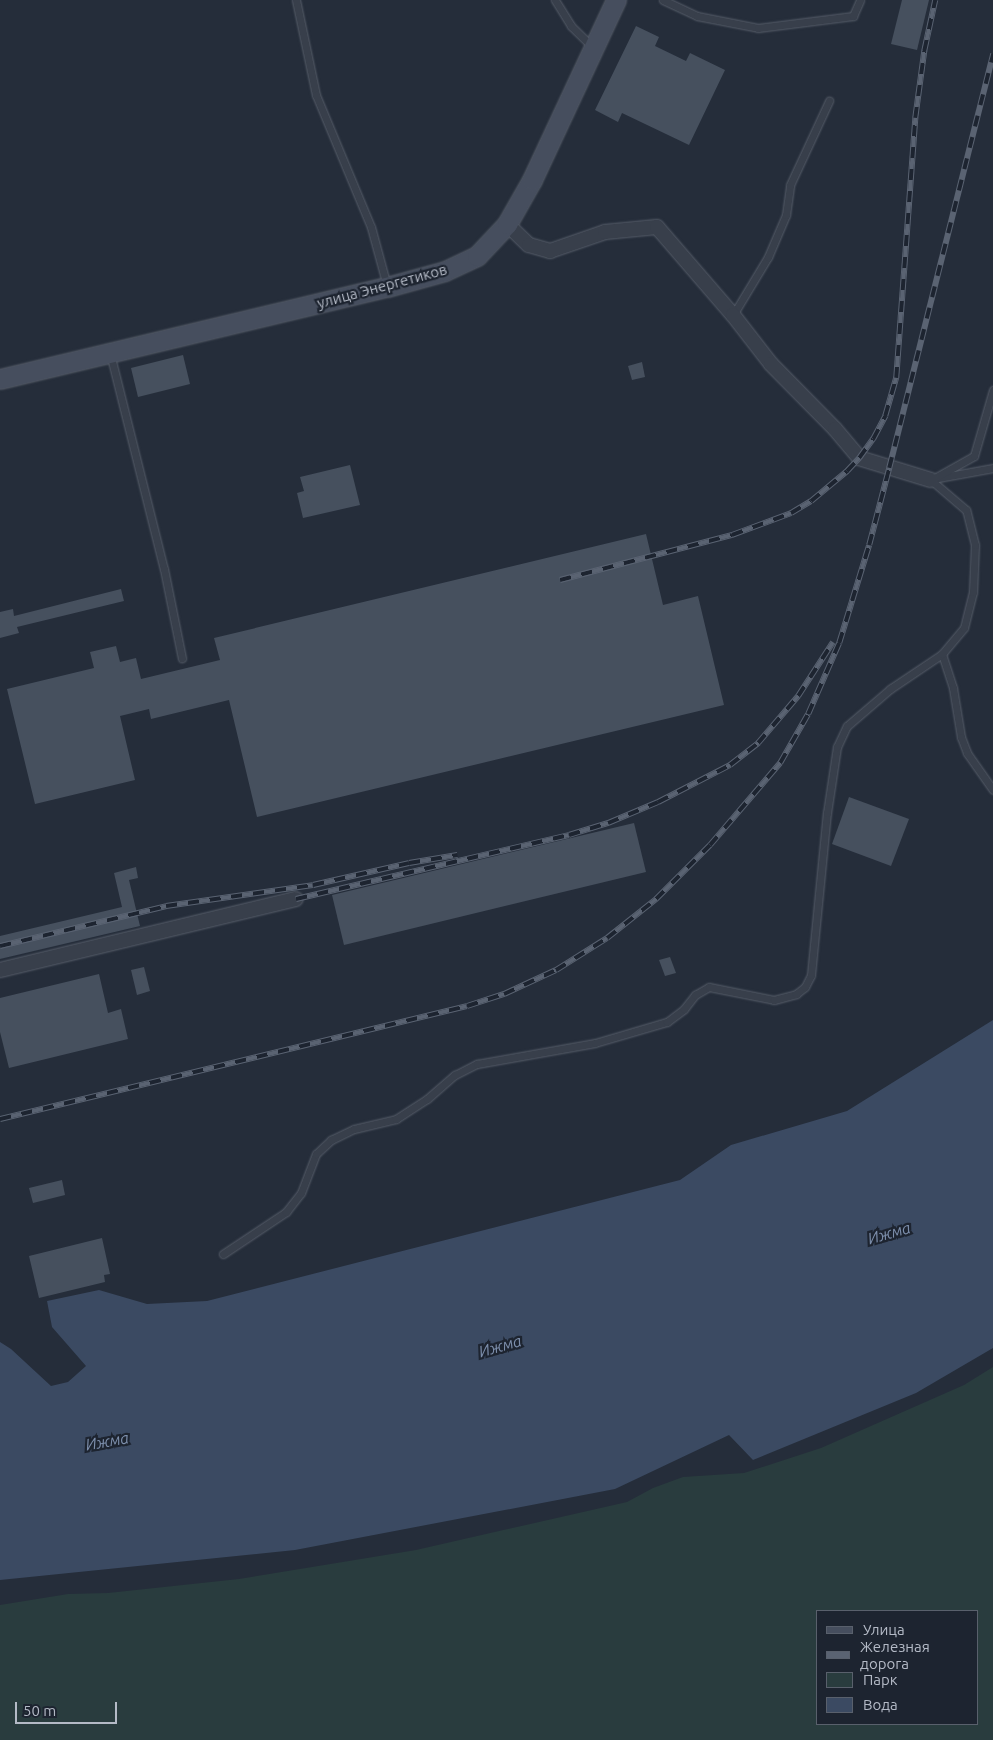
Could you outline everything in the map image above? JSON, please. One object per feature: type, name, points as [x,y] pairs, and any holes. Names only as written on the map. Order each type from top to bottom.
[{"type":"main road","name":"улица Энергетиков","points":[[0,379],[387,287],[445,271],[476,256],[507,224],[532,180],[616,0]]},
{"type":"street","points":[[507,224],[529,245],[550,251],[605,232],[657,227],[733,315],[771,364],[836,429],[860,458],[931,480]]},
{"type":"street","points":[[0,970],[296,899]]},
{"type":"lane","points":[[296,0],[316,95],[372,226],[387,287]]},
{"type":"lane","points":[[555,0],[570,26],[593,47]]},
{"type":"lane","points":[[663,0],[697,16],[758,28],[853,16],[860,0]]},
{"type":"lane","points":[[733,315],[768,257],[786,215],[790,185],[830,102]]},
{"type":"lane","points":[[110,353],[164,568],[182,658]]},
{"type":"lane","points":[[931,480],[974,456],[993,390]]},
{"type":"lane","points":[[931,480],[993,468]]},
{"type":"lane","points":[[223,1254],[286,1212],[302,1193],[316,1154],[330,1140],[354,1129],[396,1119],[427,1099],[456,1075],[477,1064],[595,1043],[667,1022],[684,1009],[695,995],[709,987],[774,1000],[796,994],[805,987],[811,975],[827,813],[837,747],[846,726],[890,689],[942,654],[964,628],[973,592],[975,545],[966,510],[931,480]]},
{"type":"lane","points":[[942,654],[953,688],[961,737],[967,752],[993,790]]},
{"type":"green space","points":[[993,1367],[993,1740],[0,1740],[0,1605],[68,1594],[108,1593],[239,1579],[416,1550],[627,1502],[653,1488],[683,1477],[744,1473],[821,1448],[964,1385]]},
{"type":"water","name":"Ижма","points":[[993,1020],[993,1348],[916,1393],[753,1460],[729,1435],[615,1489],[295,1550],[0,1580],[0,1342],[11,1349],[51,1386],[68,1382],[86,1366],[52,1327],[47,1301],[99,1290],[147,1304],[207,1301],[680,1180],[731,1145],[847,1111]]},
{"type":"building","points":[[902,0],[929,0],[917,50],[891,44]]},
{"type":"building","points":[[636,26],[659,37],[655,46],[686,61],[690,53],[725,70],[689,145],[622,113],[618,122],[595,110]]},
{"type":"building","points":[[183,355],[190,384],[138,397],[131,368]]},
{"type":"building","points":[[642,362],[645,377],[632,380],[628,366]]},
{"type":"building","points":[[350,465],[360,505],[303,518],[297,493],[304,491],[300,477]]},
{"type":"building","points":[[646,534],[663,605],[698,596],[724,705],[257,817],[229,700],[151,719],[149,709],[120,716],[135,780],[35,804],[7,689],[94,668],[90,652],[116,646],[120,662],[136,658],[141,679],[220,660],[214,638]]},
{"type":"building","points":[[121,589],[124,601],[17,627],[19,633],[0,638],[0,612],[13,609],[14,616]]},
{"type":"building","points":[[849,797],[909,819],[891,866],[832,844]]},
{"type":"building","points":[[634,823],[646,872],[344,945],[332,895]]},
{"type":"building","points":[[136,867],[138,878],[129,880],[140,926],[0,959],[0,936],[122,907],[114,873]]},
{"type":"building","points":[[670,957],[676,973],[665,976],[659,960]]},
{"type":"building","points":[[144,967],[150,991],[137,995],[131,970]]},
{"type":"building","points":[[99,974],[108,1013],[121,1009],[128,1039],[9,1068],[0,1032],[0,998]]},
{"type":"building","points":[[62,1180],[65,1195],[33,1203],[29,1188]]},
{"type":"building","points":[[102,1238],[110,1274],[104,1275],[105,1282],[39,1298],[29,1256]]},
{"type":"railway","points":[[560,580],[732,535],[791,513],[811,501],[847,471],[873,439],[885,416],[896,378],[915,118],[924,51],[935,0]]},
{"type":"railway","points":[[0,1119],[467,1006],[504,994],[556,970],[607,938],[656,899],[710,845],[780,763],[808,714],[839,643],[869,545],[993,54]]},
{"type":"railway","points":[[296,899],[569,835],[608,823],[658,802],[730,765],[758,743],[798,696],[833,642]]},
{"type":"railway","points":[[0,946],[166,906],[313,885],[409,863],[457,855]]}]
